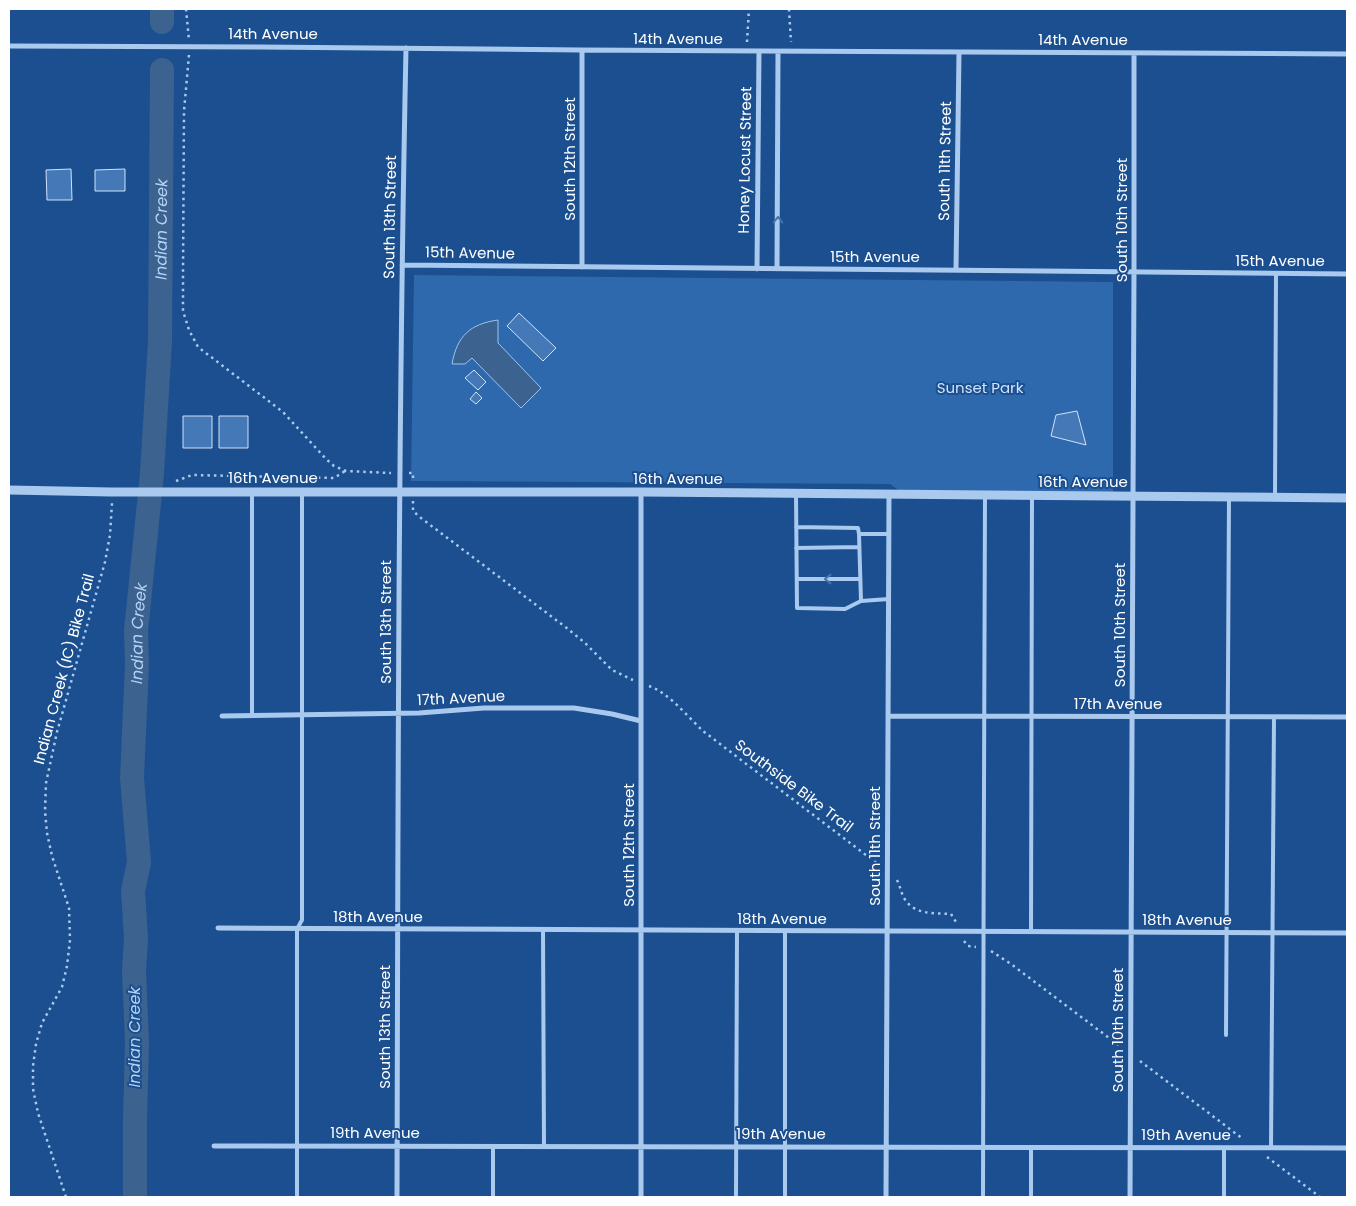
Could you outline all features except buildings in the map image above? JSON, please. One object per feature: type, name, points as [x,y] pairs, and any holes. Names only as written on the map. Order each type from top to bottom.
[{"type":"street","name":"14th Avenue","points":[[9,46],[1347,54]]},
{"type":"street","name":"South 13th Street","points":[[397,1197],[400,492],[406,48]]},
{"type":"street","name":"South 12th Street","points":[[582,50],[582,267]]},
{"type":"street","name":"Honey Locust Street","points":[[757,268],[759,51]]},
{"type":"street","points":[[778,52],[778,269]]},
{"type":"street","name":"South 10th Street","points":[[1130,1197],[1134,52]]},
{"type":"street","name":"South 11th Street","points":[[956,270],[959,53]]},
{"type":"street","name":"15th Avenue","points":[[402,265],[1347,274]]},
{"type":"street","name":"16th Avenue","points":[[9,490],[111,492],[641,492],[1347,498]]},
{"type":"street","name":"South 12th Street","points":[[641,492],[641,1197]]},
{"type":"street","name":"South 11th Street","points":[[886,1197],[890,495]]},
{"type":"street","name":"17th Avenue","points":[[222,716],[399,713],[484,708],[574,708],[641,721]]},
{"type":"street","name":"17th Avenue","points":[[888,716],[1347,717]]},
{"type":"street","name":"18th Avenue","points":[[218,928],[1347,933]]},
{"type":"street","name":"19th Avenue","points":[[214,1146],[1347,1148]]},
{"type":"lane","points":[[1275,497],[1276,274]]},
{"type":"lane","points":[[252,492],[252,715]]},
{"type":"lane","points":[[297,1197],[297,929],[302,920],[302,492]]},
{"type":"lane","points":[[796,494],[797,608],[845,609],[861,601],[889,599]]},
{"type":"lane","points":[[982,1197],[985,495]]},
{"type":"lane","points":[[1031,932],[1032,496]]},
{"type":"lane","points":[[1226,1035],[1229,497]]},
{"type":"lane","points":[[796,526],[858,528],[861,601]]},
{"type":"lane","points":[[859,534],[889,534]]},
{"type":"lane","points":[[796,548],[859,547]]},
{"type":"lane","points":[[797,579],[860,579]]},
{"type":"lane","points":[[1271,1148],[1274,717]]},
{"type":"lane","points":[[543,930],[544,1146]]},
{"type":"lane","points":[[736,1197],[737,931]]},
{"type":"lane","points":[[784,1197],[785,931]]},
{"type":"lane","points":[[493,1146],[493,1197]]},
{"type":"lane","points":[[1031,1147],[1031,1197]]},
{"type":"lane","points":[[1224,1148],[1224,1197]]},
{"type":"path","points":[[186,9],[189,60],[184,111],[183,311],[187,326],[198,347],[283,412],[334,466],[346,471],[379,473]]},
{"type":"path","points":[[745,51],[749,9]]},
{"type":"path","points":[[790,9],[791,52]]},
{"type":"path","points":[[174,481],[192,475],[334,478],[346,471]]},
{"type":"path","name":"Indian Creek (IC) Bike Trail","points":[[66,1197],[38,1114],[33,1089],[33,1066],[36,1044],[42,1023],[62,987],[70,940],[69,908],[52,856],[47,833],[45,811],[46,783],[57,732],[106,562],[112,520],[111,492]]},
{"type":"path","name":"Southside Bike Trail","points":[[413,511],[568,629],[612,670],[664,693],[703,731],[887,870],[896,878],[904,898],[910,905],[922,912],[951,914],[968,946],[984,948],[996,953],[1320,1197]]},
{"type":"green space","name":"Sunset Park","points":[[414,275],[1113,282],[1113,496],[904,494],[890,484],[411,481]]},
{"type":"shaded area","points":[[498,320],[498,343],[541,388],[521,408],[472,358],[465,364],[452,364],[457,346],[466,333],[472,328]]},
{"type":"waterway","name":"Indian Creek","points":[[162,9],[162,22]]},
{"type":"waterway","name":"Indian Creek","points":[[135,1197],[137,1042],[134,971],[136,938],[133,891],[139,862],[132,778],[137,664],[136,631],[152,473],[160,342],[162,70]]}]
